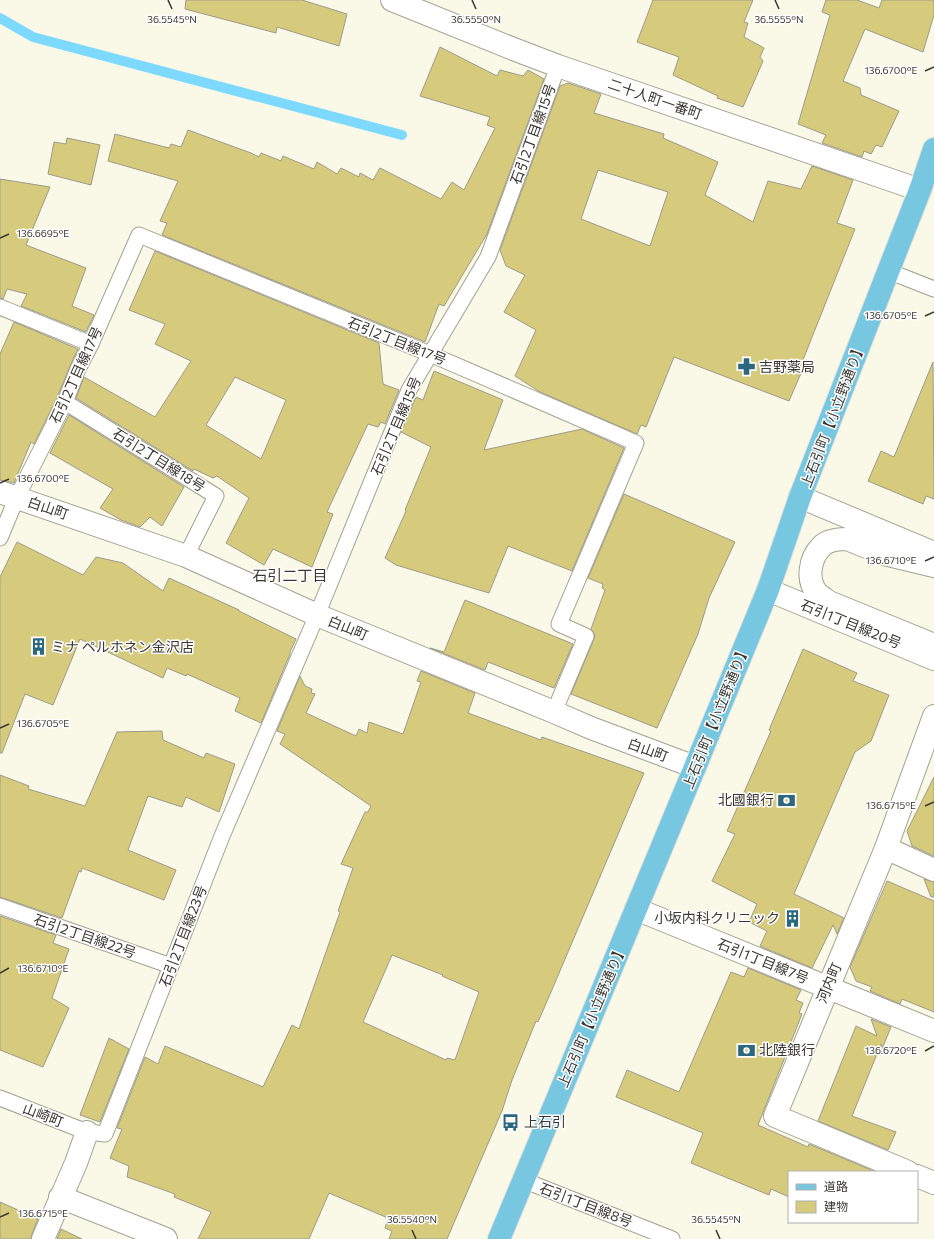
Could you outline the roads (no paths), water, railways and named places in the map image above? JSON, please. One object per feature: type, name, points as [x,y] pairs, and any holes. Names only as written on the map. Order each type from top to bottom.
[{"type":"main road","name":"上石引町【小立野通り】","points":[[499,1239],[696,767],[768,590],[800,497],[920,190],[934,149]]},
{"type":"street","name":"二十人町一番町","points":[[392,0],[558,66],[920,190]]},
{"type":"street","name":"白山町","points":[[8,494],[186,556],[318,615],[591,728],[696,767]]},
{"type":"street","points":[[800,497],[934,553]]},
{"type":"street","points":[[934,566],[884,554],[847,539],[840,539],[828,542],[821,546],[812,562],[810,576],[816,592],[829,602],[934,645]]},
{"type":"street","name":"石引1丁目線20号","points":[[768,590],[934,659]]},
{"type":"street","name":"河内町","points":[[906,1171],[775,1116],[886,848],[934,716]]},
{"type":"street","points":[[886,848],[934,870]]},
{"type":"street","name":"石引1丁目線7号","points":[[636,909],[934,1031]]},
{"type":"street","points":[[44,1239],[60,1197],[76,1163],[87,1132]]},
{"type":"street","points":[[918,1176],[934,1183]]},
{"type":"street","points":[[60,1197],[166,1239]]},
{"type":"lane","name":"石引2丁目線15号","points":[[318,615],[409,390],[488,257],[558,66]]},
{"type":"lane","name":"石引2丁目線17号","points":[[8,494],[65,402],[139,235],[430,354],[636,442],[559,624],[586,636],[554,712]]},
{"type":"lane","points":[[888,271],[934,289]]},
{"type":"lane","points":[[0,307],[91,344]]},
{"type":"lane","name":"石引2丁目線18号","points":[[65,402],[216,496],[186,556]]},
{"type":"lane","points":[[0,538],[8,494]]},
{"type":"lane","name":"石引2丁目線23号","points":[[87,1132],[105,1134],[222,836],[318,615]]},
{"type":"lane","name":"石引2丁目線22号","points":[[0,906],[171,966]]},
{"type":"lane","name":"山崎町","points":[[0,1098],[87,1132]]},
{"type":"lane","name":"石引1丁目線8号","points":[[523,1180],[672,1239]]},
{"type":"waterway","points":[[0,18],[33,37],[402,135]]},
{"type":"place","name":"吉野薬局","points":[[746,367]]},
{"type":"place","name":"ミナ ペルホネン金沢店","points":[[38,647]]},
{"type":"place","name":"北國銀行","points":[[787,800]]},
{"type":"place","name":"小坂内科クリニック","points":[[793,918]]},
{"type":"place","name":"北陸銀行","points":[[746,1050]]},
{"type":"place","name":"上石引","points":[[511,1122]]},
{"type":"district","name":"石引二丁目","points":[[290,576]]}]
